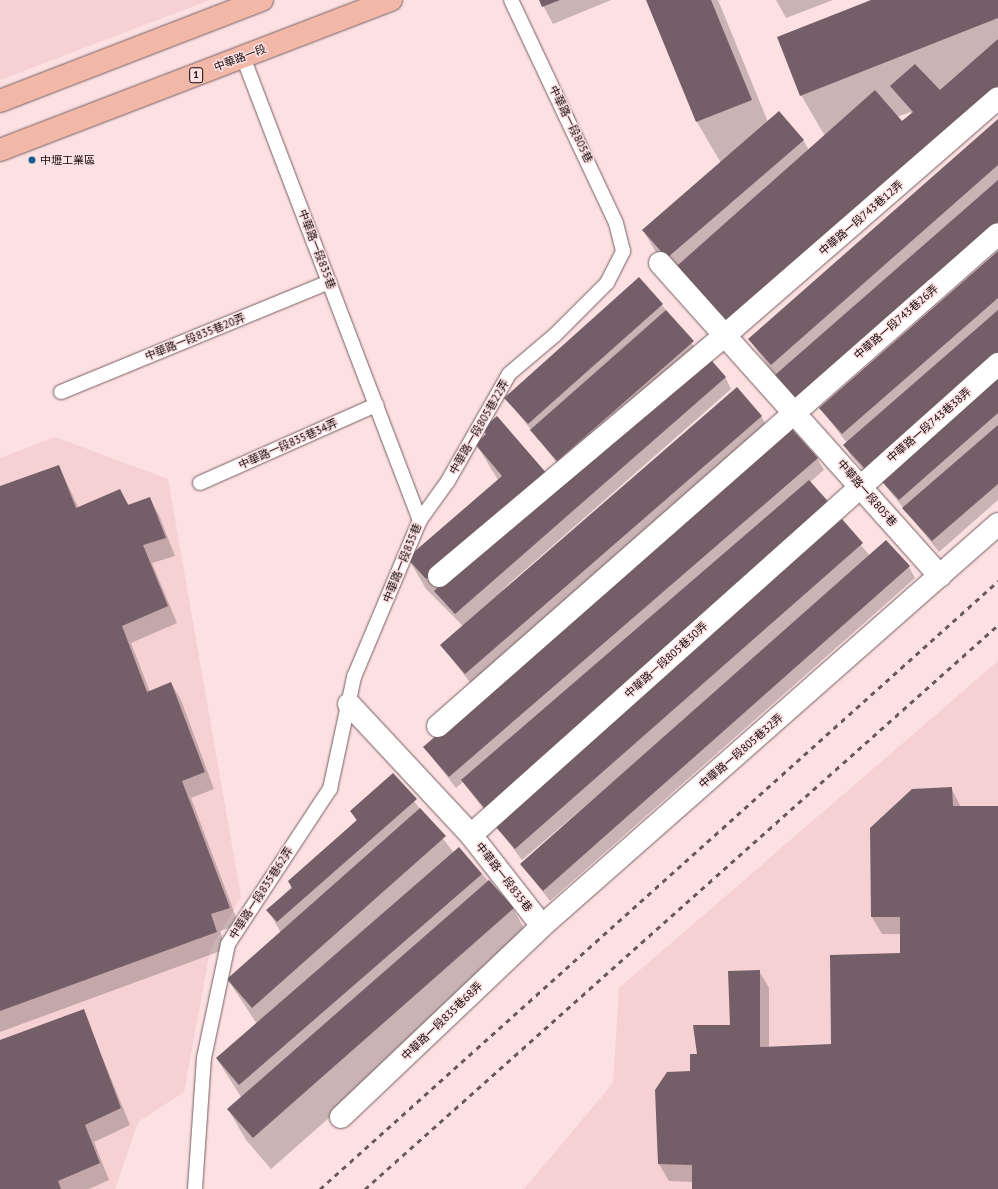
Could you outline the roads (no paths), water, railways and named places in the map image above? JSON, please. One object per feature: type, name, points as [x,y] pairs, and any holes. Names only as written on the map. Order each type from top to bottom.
[{"type":"main road","points":[[0,101],[262,0]]},
{"type":"main road","name":"中華路一段","points":[[0,150],[391,0]]},
{"type":"street","name":"中華路一段743巷12弄","points":[[439,576],[723,337],[998,98]]},
{"type":"street","name":"中華路一段743巷26弄","points":[[438,726],[794,410],[998,234]]},
{"type":"street","name":"中華路一段805巷","points":[[660,263],[723,337],[794,410],[940,576]]},
{"type":"street","name":"中華路一段743巷38弄","points":[[860,486],[998,364]]},
{"type":"street","name":"中華路一段805巷30弄","points":[[471,835],[860,486]]},
{"type":"street","name":"中華路一段805巷32弄","points":[[542,926],[998,524]]},
{"type":"street","name":"中華路一段835巷","points":[[349,704],[471,835],[542,926]]},
{"type":"street","name":"中華路一段835巷68弄","points":[[341,1117],[542,926]]},
{"type":"lane","name":"中華路一段805巷","points":[[511,0],[616,223],[623,251]]},
{"type":"lane","name":"中華路一段835巷","points":[[243,57],[420,520],[354,678],[349,704]]},
{"type":"lane","name":"中華路一段805巷22弄","points":[[420,520],[448,481],[509,374],[555,336],[607,283],[623,251]]},
{"type":"lane","name":"中華路一段835巷20弄","points":[[61,392],[329,282]]},
{"type":"lane","name":"中華路一段835巷34弄","points":[[200,483],[376,405]]},
{"type":"lane","name":"中華路一段835巷62弄","points":[[195,1189],[204,1058],[228,944],[330,788],[349,704]]},
{"type":"railway","points":[[320,1189],[998,581]]},
{"type":"railway","points":[[365,1189],[998,625]]},
{"type":"place","name":"中壢工業區","points":[[32,160]]}]
